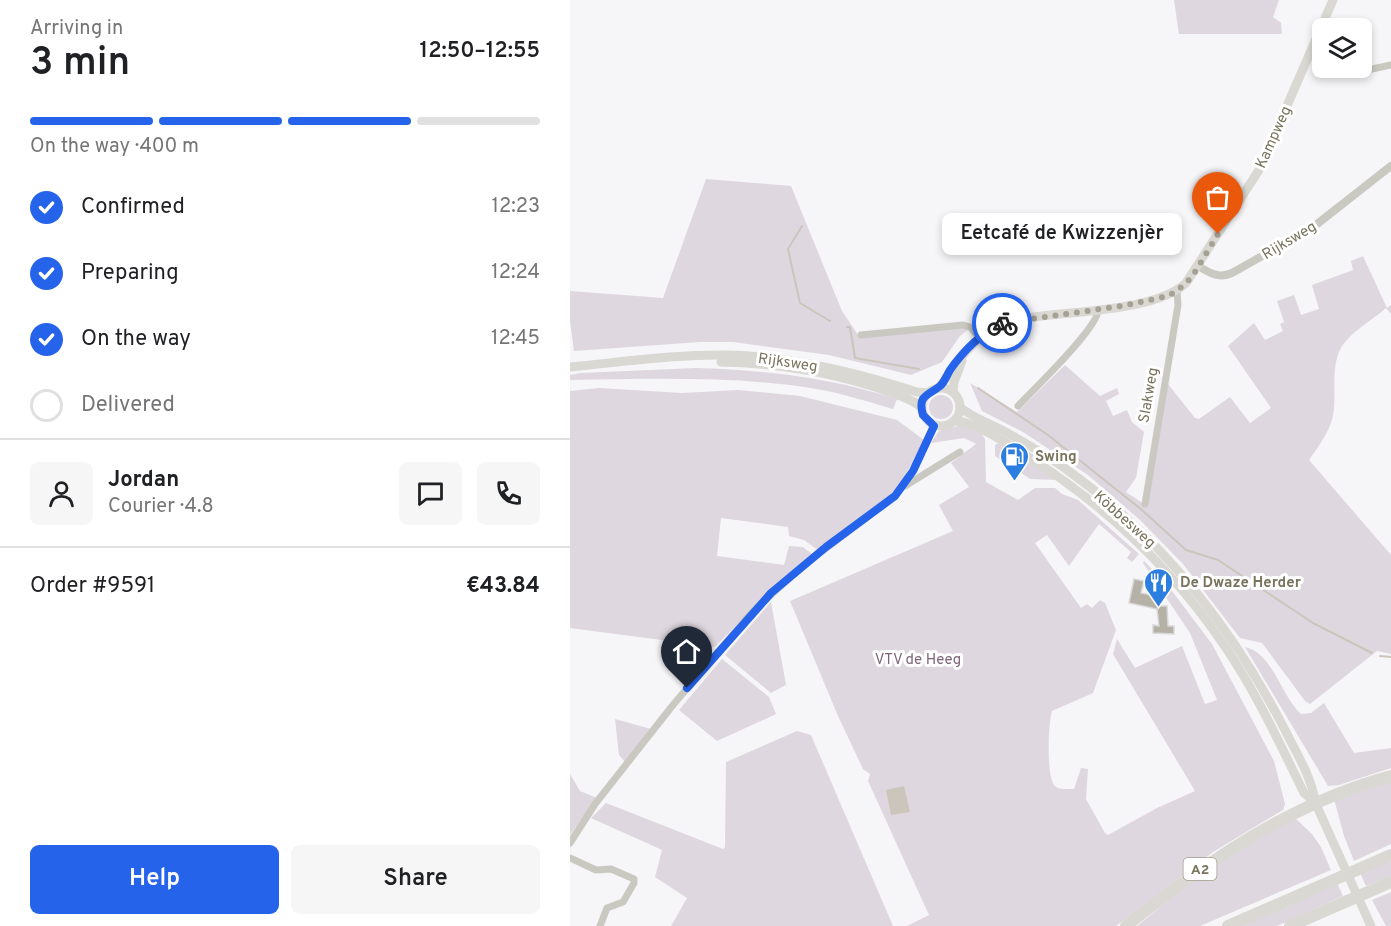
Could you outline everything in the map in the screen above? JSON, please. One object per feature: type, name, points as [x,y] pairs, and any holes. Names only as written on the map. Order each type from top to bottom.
[{"type":"highway","name":"A2","points":[[1126,926],[1189,876],[1262,830],[1315,802],[1344,790],[1391,776]]},
{"type":"highway","points":[[1228,926],[1391,855]]},
{"type":"highway","points":[[1290,926],[1391,882]]},
{"type":"main road","name":"Kampweg","points":[[1198,266],[1256,176],[1333,0]]},
{"type":"main road","points":[[939,387],[953,392],[958,399],[959,415],[954,421],[944,426],[934,426],[925,418],[921,407],[927,393],[939,387],[966,350],[988,330],[1010,321],[1098,310],[1159,298],[1177,291],[1198,266]]},
{"type":"main road","points":[[953,392],[954,382],[966,350]]},
{"type":"main road","name":"Rijksweg","points":[[570,367],[672,357],[768,358],[832,368],[927,393]]},
{"type":"main road","name":"Rijksweg","points":[[646,361],[748,363],[808,370],[913,400],[921,407]]},
{"type":"main road","name":"Köbbesweg","points":[[960,407],[1057,463],[1118,511],[1152,542],[1191,585],[1281,723],[1313,788],[1315,802],[1369,923]]},
{"type":"main road","name":"Köbbesweg","points":[[954,421],[965,423],[1019,451],[1095,503],[1160,565],[1231,646]]},
{"type":"street","points":[[1372,69],[1387,66]]},
{"type":"street","name":"Rijksweg","points":[[1198,266],[1214,275],[1223,276],[1232,273],[1312,228],[1391,166]]},
{"type":"street","name":"Slakweg","points":[[1144,504],[1179,305],[1177,291]]},
{"type":"street","points":[[1018,406],[1087,332],[1098,316],[1098,310]]},
{"type":"street","points":[[861,335],[963,325],[970,327],[979,337]]},
{"type":"street","points":[[901,489],[913,471],[934,426]]},
{"type":"street","points":[[570,843],[596,804],[673,705],[752,612],[804,565],[883,506],[901,489],[960,452]]},
{"type":"street","points":[[570,858],[596,870],[610,869],[634,879],[623,902],[607,908],[600,926]]},
{"type":"green space","points":[[1174,0],[1279,0],[1273,17],[1281,23],[1282,34],[1179,34]]},
{"type":"green space","points":[[706,179],[791,186],[842,311],[860,338],[969,329],[960,336],[942,362],[911,375],[829,355],[733,342],[700,342],[574,351],[570,321],[570,291],[663,298]]},
{"type":"green space","points":[[1363,256],[1387,308],[1391,305],[1391,314],[1386,308],[1356,331],[1341,348],[1336,364],[1333,416],[1326,434],[1309,460],[1391,555],[1391,654],[1377,651],[1310,704],[1305,701],[1262,643],[1240,638],[1183,564],[1140,520],[1088,475],[1023,432],[982,411],[970,383],[1017,412],[1065,365],[1100,396],[1117,388],[1119,394],[1106,401],[1113,416],[1127,410],[1132,422],[1144,432],[1136,478],[1126,492],[1147,506],[1168,384],[1195,418],[1199,419],[1230,397],[1250,423],[1271,408],[1228,346],[1254,323],[1265,340],[1283,331],[1280,324],[1284,322],[1277,301],[1294,295],[1301,315],[1319,309],[1312,285],[1353,270],[1351,261]]},
{"type":"green space","points":[[696,368],[798,376],[897,399],[893,409],[826,391],[747,381],[570,380],[570,375],[581,373]]},
{"type":"green space","points":[[599,388],[682,393],[738,390],[800,396],[897,420],[924,440],[900,485],[884,501],[818,550],[804,540],[789,536],[788,527],[721,518],[717,556],[784,565],[789,546],[803,547],[812,554],[778,582],[715,647],[570,628],[570,391]]},
{"type":"green space","points":[[941,395],[950,398],[953,407],[950,416],[941,419],[932,416],[929,407],[932,398]]},
{"type":"green space","name":"VTV de Heeg","points":[[961,425],[982,434],[985,439],[986,482],[1018,500],[1035,488],[1055,488],[1062,494],[1078,500],[1139,554],[1132,562],[1127,558],[1131,552],[1099,524],[1069,566],[1047,535],[1035,543],[1081,608],[1087,604],[1092,608],[1100,600],[1105,603],[1116,630],[1093,693],[1052,711],[1049,762],[1055,786],[1061,789],[1074,789],[1081,768],[1088,769],[1086,799],[1108,835],[1157,808],[1195,791],[1113,654],[1117,639],[1135,668],[1182,646],[1205,704],[1217,700],[1190,633],[1143,563],[1144,561],[1166,583],[1212,644],[1274,761],[1285,804],[1283,810],[1213,852],[1116,926],[907,926],[929,915],[868,781],[870,774],[863,769],[838,716],[790,601],[953,531],[939,505],[969,487],[951,463],[976,444],[964,438],[931,443],[939,431]]},
{"type":"green space","points":[[999,443],[1057,480],[1030,479],[995,456],[995,445]]},
{"type":"green space","points":[[771,602],[786,685],[771,693],[725,655]]},
{"type":"green space","points":[[1245,647],[1263,657],[1301,714],[1311,713],[1324,703],[1354,753],[1391,748],[1391,768],[1339,785],[1328,786]]},
{"type":"green space","points":[[722,659],[769,697],[776,714],[717,741],[679,710]]},
{"type":"green space","points":[[615,719],[651,729],[625,762],[619,755]]},
{"type":"green space","points":[[797,731],[811,735],[893,926],[671,926],[687,898],[655,877],[662,850],[591,818],[606,803],[723,849],[725,847],[726,762]]},
{"type":"green space","points":[[570,774],[580,791],[597,798],[570,835]]},
{"type":"green space","points":[[1391,779],[1391,844],[1354,861],[1344,836],[1334,799]]},
{"type":"green space","points":[[1294,817],[1312,834],[1321,847],[1331,870],[1200,926],[1137,926],[1194,879]]},
{"type":"green space","points":[[1391,861],[1391,876],[1366,886],[1360,873]]},
{"type":"green space","points":[[1337,883],[1343,896],[1277,926],[1235,926]]},
{"type":"green space","points":[[1391,892],[1391,926],[1386,926],[1372,900]]},
{"type":"shaded area","points":[[904,786],[910,812],[891,815],[886,790]]},
{"type":"building","name":"De Dwaze Herder","points":[[1134,579],[1144,581],[1141,593],[1161,597],[1159,606],[1167,606],[1168,626],[1174,626],[1174,634],[1153,633],[1153,625],[1159,626],[1157,609],[1129,603]]},
{"type":"building","points":[[671,644],[694,647],[693,655],[688,655],[687,665],[674,664],[675,653],[670,653]]},
{"type":"waterway","points":[[802,226],[788,249],[800,303],[830,321]]},
{"type":"waterway","points":[[847,327],[850,327],[855,358],[919,369]]},
{"type":"waterway","points":[[978,388],[1048,435],[1142,510]]},
{"type":"waterway","points":[[1143,511],[1186,550],[1218,560],[1313,623],[1372,653]]},
{"type":"waterway","points":[[1380,656],[1391,657]]},
{"type":"way so far","points":[[1002,323],[1122,306],[1168,296],[1192,277],[1218,234]]},
{"type":"place","name":"Eetcafé de Kwizzenjèr","points":[[1218,234]]},
{"type":"place","name":"Swing","points":[[1014,482]]},
{"type":"place","name":"De Dwaze Herder","points":[[1159,608]]},
{"type":"route","points":[[687,688],[771,593],[826,547],[895,496],[913,471],[934,426],[923,415],[922,403],[925,396],[939,387],[959,358],[979,337],[1002,323]]}]
